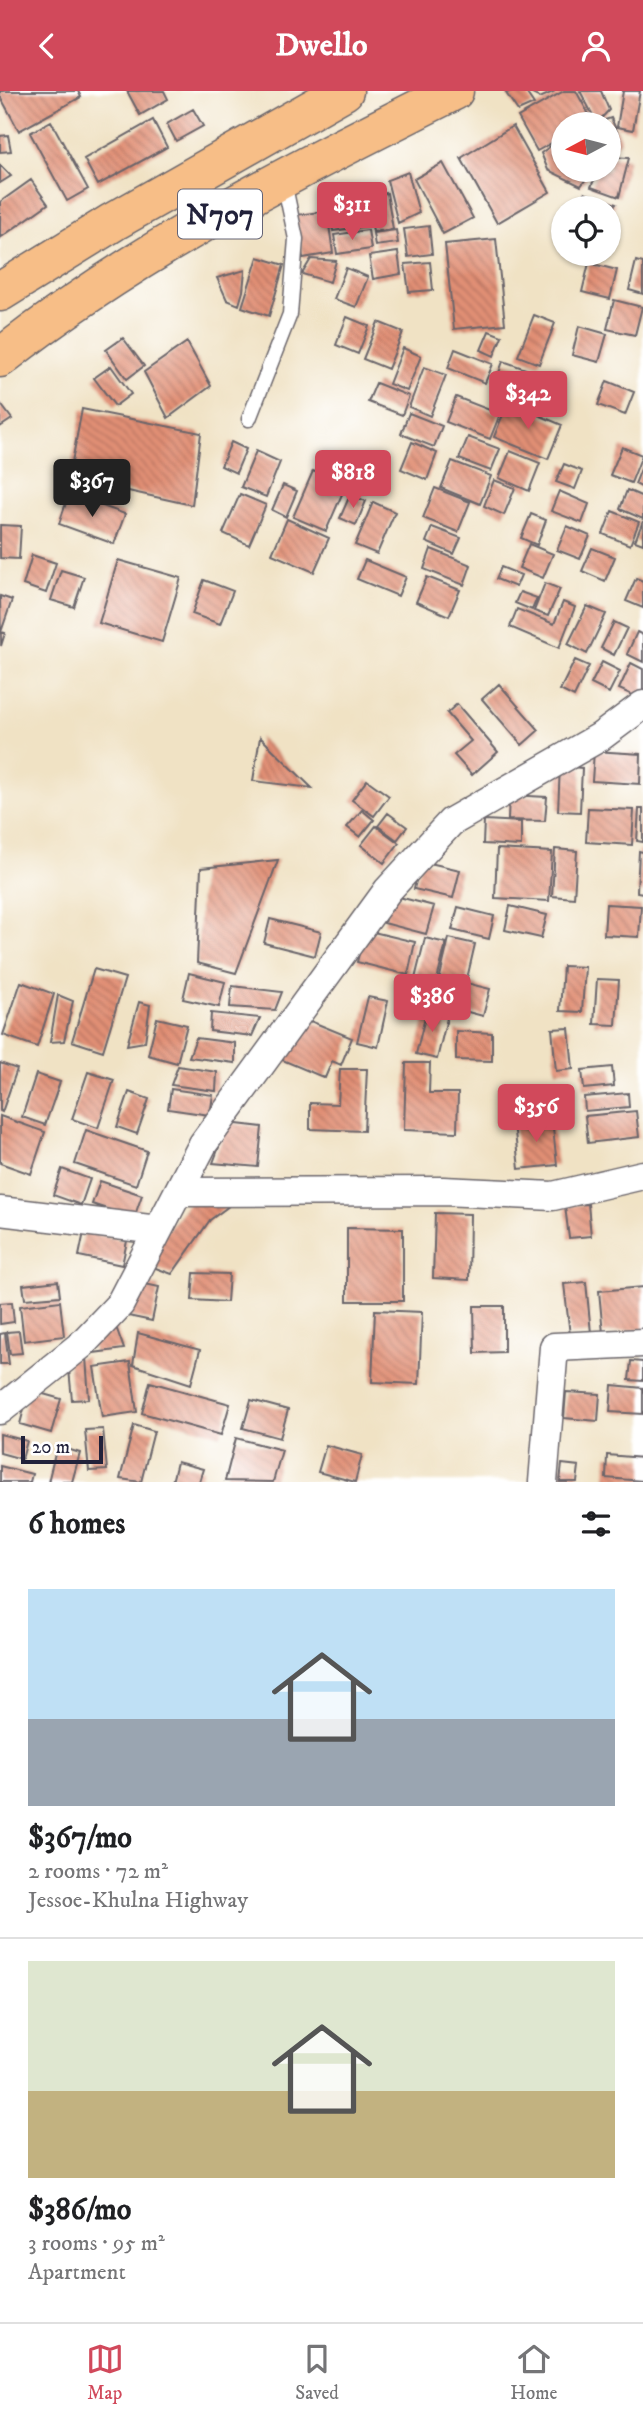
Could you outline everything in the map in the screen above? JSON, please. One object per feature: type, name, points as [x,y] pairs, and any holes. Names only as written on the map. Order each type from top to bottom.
[{"type":"highway","name":"N707","points":[[0,292],[113,222],[344,91]]},
{"type":"highway","name":"N707","points":[[0,358],[40,326],[139,261],[284,177],[454,91]]},
{"type":"street","points":[[0,1410],[81,1345],[120,1304],[203,1144],[388,890],[451,822],[600,737],[643,705]]},
{"type":"street","points":[[178,1192],[443,1191],[553,1196],[643,1175]]},
{"type":"street","points":[[0,1211],[158,1230]]},
{"type":"street","points":[[543,1482],[554,1347],[643,1343]]},
{"type":"lane","points":[[249,419],[290,314],[296,239],[284,177]]},
{"type":"building","points":[[0,91],[78,91],[81,97],[19,131],[0,96]]},
{"type":"building","points":[[127,91],[164,91],[168,99],[140,115]]},
{"type":"building","points":[[525,91],[534,104],[518,111],[506,93]]},
{"type":"building","points":[[555,91],[540,98],[530,93]]},
{"type":"building","points":[[564,91],[576,91],[588,112],[551,112],[551,143],[537,151],[518,117]]},
{"type":"building","points":[[580,91],[601,91],[609,110],[591,112]]},
{"type":"building","points":[[623,91],[640,91],[633,130],[621,128],[620,112]]},
{"type":"building","points":[[193,109],[203,126],[176,141],[167,124]]},
{"type":"building","points":[[153,120],[167,147],[98,185],[84,159]]},
{"type":"building","points":[[51,121],[88,189],[67,201],[30,133]]},
{"type":"building","points":[[513,126],[550,192],[497,223],[461,158]]},
{"type":"building","points":[[8,135],[11,151],[0,152],[0,136]]},
{"type":"building","points":[[551,146],[551,171],[548,170],[541,153]]},
{"type":"building","points":[[621,158],[629,158],[619,196],[591,187],[593,182],[621,182]]},
{"type":"building","points":[[443,163],[473,218],[443,234],[414,179]]},
{"type":"building","points":[[0,165],[11,176],[0,183]]},
{"type":"building","points":[[408,172],[419,213],[398,223],[387,180]]},
{"type":"building","points":[[31,180],[48,204],[0,238],[0,202]]},
{"type":"building","points":[[387,193],[393,229],[373,232],[368,196]]},
{"type":"building","points":[[363,202],[367,226],[333,231],[329,207]]},
{"type":"building","points":[[327,211],[333,253],[303,258],[296,215]]},
{"type":"building","points":[[429,226],[432,254],[408,257],[404,229]]},
{"type":"building","points":[[368,230],[371,249],[337,254],[334,235]]},
{"type":"building","points":[[396,230],[398,243],[375,246],[373,233]]},
{"type":"building","points":[[496,239],[505,324],[454,329],[445,244]]},
{"type":"building","points":[[398,252],[401,274],[373,279],[369,256]]},
{"type":"building","points":[[258,257],[284,265],[269,316],[242,307]]},
{"type":"building","points":[[311,259],[336,261],[330,282],[302,274]]},
{"type":"building","points":[[636,261],[643,263],[643,294],[629,290]]},
{"type":"building","points":[[430,262],[433,290],[409,292],[405,264]]},
{"type":"building","points":[[588,266],[617,270],[610,299],[582,292]]},
{"type":"building","points":[[346,268],[368,277],[356,307],[334,299]]},
{"type":"building","points":[[245,270],[239,305],[227,300],[217,278]]},
{"type":"building","points":[[614,300],[642,307],[635,335],[607,329]]},
{"type":"building","points":[[534,315],[555,323],[539,364],[518,356]]},
{"type":"building","points":[[347,317],[369,326],[358,354],[336,345]]},
{"type":"building","points":[[378,322],[403,332],[388,369],[363,359]]},
{"type":"building","points":[[579,326],[607,334],[599,362],[572,355]]},
{"type":"building","points":[[489,331],[502,336],[494,356],[481,350]]},
{"type":"building","points":[[123,338],[144,366],[127,379],[106,350]]},
{"type":"building","points":[[187,342],[211,386],[168,418],[144,372]]},
{"type":"building","points":[[403,348],[421,356],[407,391],[389,384]]},
{"type":"building","points":[[455,349],[493,364],[485,383],[448,368]]},
{"type":"building","points":[[503,361],[526,369],[517,396],[494,388]]},
{"type":"building","points":[[111,366],[131,394],[115,406],[94,378]]},
{"type":"building","points":[[424,367],[446,375],[430,416],[409,407]]},
{"type":"building","points":[[607,381],[634,392],[625,415],[598,405]]},
{"type":"building","points":[[376,383],[409,396],[402,415],[368,402]]},
{"type":"building","points":[[456,397],[500,414],[490,439],[446,422]]},
{"type":"building","points":[[508,402],[562,425],[548,459],[494,437]]},
{"type":"building","points":[[0,403],[12,419],[0,427]]},
{"type":"building","points":[[82,409],[201,433],[192,505],[69,478]]},
{"type":"building","points":[[409,413],[442,426],[434,447],[401,434]]},
{"type":"building","points":[[468,437],[500,449],[491,471],[459,459]]},
{"type":"building","points":[[231,442],[246,449],[236,473],[221,466]]},
{"type":"building","points":[[412,442],[437,453],[427,480],[401,469]]},
{"type":"building","points":[[622,447],[642,455],[631,483],[610,475]]},
{"type":"building","points":[[256,451],[280,462],[266,497],[241,487]]},
{"type":"building","points":[[510,451],[540,463],[529,491],[499,478]]},
{"type":"building","points":[[452,461],[491,476],[480,504],[441,488]]},
{"type":"building","points":[[356,463],[377,472],[367,494],[346,485]]},
{"type":"building","points":[[564,464],[582,471],[575,489],[556,482]]},
{"type":"building","points":[[643,464],[643,488],[635,484]]},
{"type":"building","points":[[313,471],[346,485],[326,531],[293,517]]},
{"type":"building","points":[[494,480],[515,488],[504,515],[484,506]]},
{"type":"building","points":[[283,485],[297,491],[286,517],[272,510]]},
{"type":"building","points":[[435,488],[470,502],[458,532],[423,518]]},
{"type":"building","points":[[627,490],[643,497],[643,519],[620,509]]},
{"type":"building","points":[[559,491],[589,504],[582,523],[551,511]]},
{"type":"building","points":[[69,494],[125,514],[114,544],[59,524]]},
{"type":"building","points":[[240,494],[266,505],[249,545],[223,533]]},
{"type":"building","points":[[350,495],[366,501],[356,525],[340,518]]},
{"type":"building","points":[[373,502],[395,512],[377,554],[355,545]]},
{"type":"building","points":[[612,511],[639,522],[630,545],[603,534]]},
{"type":"building","points":[[531,514],[546,520],[537,545],[521,538]]},
{"type":"building","points":[[287,519],[329,538],[314,572],[272,554]]},
{"type":"building","points":[[643,521],[643,544],[635,541]]},
{"type":"building","points":[[0,525],[21,526],[19,559],[0,558]]},
{"type":"building","points":[[567,526],[590,536],[580,559],[557,550]]},
{"type":"building","points":[[432,527],[461,538],[454,554],[426,542]]},
{"type":"building","points":[[529,544],[553,554],[543,578],[519,568]]},
{"type":"building","points":[[592,548],[615,557],[605,581],[582,571]]},
{"type":"building","points":[[431,549],[471,565],[464,585],[424,569]]},
{"type":"building","points":[[32,555],[56,563],[46,593],[23,585]]},
{"type":"building","points":[[118,560],[181,578],[162,642],[99,623]]},
{"type":"building","points":[[365,560],[406,577],[398,596],[357,579]]},
{"type":"building","points":[[501,567],[521,575],[516,587],[496,579]]},
{"type":"building","points":[[61,570],[84,577],[74,607],[51,600]]},
{"type":"building","points":[[427,577],[460,590],[449,616],[416,602]]},
{"type":"building","points":[[636,578],[643,581],[643,608],[626,601]]},
{"type":"building","points":[[204,580],[233,591],[220,624],[192,614]]},
{"type":"building","points":[[545,583],[560,589],[548,616],[534,611]]},
{"type":"building","points":[[520,592],[537,598],[532,610],[515,603]]},
{"type":"building","points":[[0,596],[12,600],[1,632],[5,633],[1,646]]},
{"type":"building","points":[[563,602],[575,607],[559,648],[510,627],[517,609],[554,624]]},
{"type":"building","points":[[587,606],[606,614],[587,654],[568,644]]},
{"type":"building","points":[[614,622],[627,628],[614,655],[601,648]]},
{"type":"building","points":[[637,632],[643,635],[643,662],[627,654]]},
{"type":"building","points":[[575,660],[589,666],[574,697],[560,690]]},
{"type":"building","points":[[602,662],[620,671],[609,693],[591,684]]},
{"type":"building","points":[[631,663],[643,669],[643,690],[639,698],[619,689]]},
{"type":"building","points":[[499,684],[539,730],[522,745],[482,699]]},
{"type":"building","points":[[457,704],[498,752],[472,775],[454,755],[471,741],[447,713]]},
{"type":"building","points":[[260,737],[312,788],[253,781]]},
{"type":"building","points":[[594,751],[641,754],[640,784],[592,781]]},
{"type":"building","points":[[560,766],[582,768],[580,812],[558,811]]},
{"type":"building","points":[[367,780],[389,796],[374,816],[352,800]]},
{"type":"building","points":[[509,795],[547,797],[545,821],[508,820]]},
{"type":"building","points":[[588,808],[634,810],[632,845],[586,842]]},
{"type":"building","points":[[639,809],[643,809],[643,842],[637,841]]},
{"type":"building","points":[[362,810],[374,820],[360,837],[347,827]]},
{"type":"building","points":[[388,813],[407,827],[397,840],[378,826]]},
{"type":"building","points":[[484,820],[521,822],[521,846],[483,844]]},
{"type":"building","points":[[376,826],[399,843],[384,863],[361,845]]},
{"type":"building","points":[[497,849],[552,852],[549,901],[495,898]]},
{"type":"building","points":[[555,849],[577,851],[574,898],[552,896]]},
{"type":"building","points":[[639,851],[643,852],[643,893],[637,892]]},
{"type":"building","points":[[278,860],[236,973],[197,963],[201,868]]},
{"type":"building","points":[[421,861],[460,870],[453,898],[414,889]]},
{"type":"building","points":[[391,895],[434,906],[426,934],[384,923]]},
{"type":"building","points":[[606,904],[641,906],[639,937],[604,935]]},
{"type":"building","points":[[510,906],[547,915],[541,938],[505,930]]},
{"type":"building","points":[[458,907],[494,916],[489,939],[452,930]]},
{"type":"building","points":[[270,919],[321,932],[315,956],[264,943]]},
{"type":"building","points":[[365,930],[415,942],[408,975],[357,962]]},
{"type":"building","points":[[425,938],[446,943],[435,988],[414,983]]},
{"type":"building","points":[[449,938],[475,944],[466,983],[490,989],[483,1016],[434,1003]]},
{"type":"building","points":[[563,966],[585,967],[582,1012],[560,1011]]},
{"type":"building","points":[[94,969],[125,978],[103,1051],[72,1041]]},
{"type":"building","points":[[189,973],[225,982],[219,1007],[183,999]]},
{"type":"building","points":[[597,979],[619,980],[616,1025],[594,1024]]},
{"type":"building","points":[[21,982],[54,994],[37,1047],[3,1035]]},
{"type":"building","points":[[232,986],[282,992],[275,1010],[230,1007]]},
{"type":"building","points":[[58,995],[73,1001],[64,1041],[50,1042]]},
{"type":"building","points":[[368,997],[388,1001],[378,1047],[357,1042]]},
{"type":"building","points":[[139,1002],[150,1005],[145,1042],[127,1045]]},
{"type":"building","points":[[427,1009],[448,1014],[437,1059],[416,1054]]},
{"type":"building","points":[[211,1013],[260,1018],[252,1036],[210,1031]]},
{"type":"building","points":[[298,1016],[352,1038],[341,1065],[332,1061],[325,1078],[280,1059]]},
{"type":"building","points":[[157,1018],[187,1025],[177,1063],[148,1055]]},
{"type":"building","points":[[569,1028],[573,1069],[556,1071],[552,1029]]},
{"type":"building","points":[[456,1031],[492,1033],[492,1061],[456,1060]]},
{"type":"building","points":[[196,1038],[235,1043],[235,1063],[189,1057]]},
{"type":"building","points":[[0,1063],[17,1069],[2,1112],[0,1111]]},
{"type":"building","points":[[406,1063],[430,1063],[429,1093],[458,1093],[457,1132],[404,1130]]},
{"type":"building","points":[[178,1066],[217,1072],[216,1091],[171,1085]]},
{"type":"building","points":[[612,1067],[614,1086],[584,1089],[582,1070]]},
{"type":"building","points":[[340,1069],[367,1069],[364,1131],[310,1129],[310,1103],[338,1104]]},
{"type":"building","points":[[88,1072],[114,1080],[98,1128],[72,1119]]},
{"type":"building","points":[[36,1074],[60,1082],[45,1125],[22,1117]]},
{"type":"building","points":[[171,1089],[213,1095],[210,1115],[168,1109]]},
{"type":"building","points":[[129,1092],[149,1099],[137,1134],[117,1127]]},
{"type":"building","points":[[628,1093],[629,1107],[585,1111],[584,1097]]},
{"type":"building","points":[[636,1111],[639,1137],[588,1143],[585,1116]]},
{"type":"building","points":[[0,1116],[45,1132],[31,1174],[0,1163]]},
{"type":"building","points":[[552,1119],[557,1165],[519,1169],[514,1123]]},
{"type":"building","points":[[228,1123],[262,1127],[258,1167],[213,1163]]},
{"type":"building","points":[[86,1130],[147,1151],[136,1185],[75,1164]]},
{"type":"building","points":[[62,1169],[90,1179],[81,1205],[53,1195]]},
{"type":"building","points":[[100,1181],[142,1195],[134,1218],[92,1204]]},
{"type":"building","points":[[195,1195],[244,1195],[210,1220],[172,1274],[150,1266],[167,1230]]},
{"type":"building","points":[[588,1204],[591,1236],[569,1238],[565,1206]]},
{"type":"building","points":[[435,1213],[470,1214],[469,1280],[433,1278]]},
{"type":"building","points":[[347,1228],[403,1229],[403,1301],[347,1301]]},
{"type":"building","points":[[84,1232],[127,1241],[122,1265],[79,1256]]},
{"type":"building","points":[[194,1273],[229,1274],[227,1302],[192,1300]]},
{"type":"building","points":[[58,1281],[60,1296],[25,1299],[23,1285]]},
{"type":"building","points":[[136,1282],[159,1287],[152,1321],[128,1316]]},
{"type":"building","points":[[586,1282],[591,1333],[570,1335],[564,1284]]},
{"type":"building","points":[[643,1287],[643,1329],[603,1333],[599,1291]]},
{"type":"building","points":[[60,1301],[64,1336],[24,1341],[20,1306]]},
{"type":"building","points":[[12,1302],[14,1322],[0,1324],[0,1303]]},
{"type":"building","points":[[474,1306],[504,1306],[504,1352],[475,1353]]},
{"type":"building","points":[[375,1310],[422,1312],[419,1384],[372,1382]]},
{"type":"building","points":[[115,1324],[124,1349],[93,1353],[92,1338]]},
{"type":"building","points":[[19,1331],[22,1353],[10,1354],[7,1332]]},
{"type":"building","points":[[5,1333],[9,1364],[0,1364],[0,1334]]},
{"type":"building","points":[[138,1333],[200,1350],[191,1384],[133,1365]]},
{"type":"building","points":[[86,1357],[89,1399],[72,1400],[68,1359]]},
{"type":"building","points":[[631,1361],[643,1362],[643,1381],[629,1380]]},
{"type":"building","points":[[130,1362],[137,1412],[102,1417],[94,1367]]},
{"type":"building","points":[[150,1382],[230,1404],[221,1435],[142,1413]]},
{"type":"building","points":[[612,1385],[643,1388],[643,1414],[610,1412]]},
{"type":"building","points":[[29,1390],[61,1399],[51,1433],[20,1424]]},
{"type":"building","points":[[566,1392],[600,1394],[598,1421],[564,1418]]},
{"type":"building","points":[[251,1400],[288,1410],[280,1438],[243,1428]]},
{"type":"building","points":[[134,1425],[154,1431],[141,1482],[120,1479]]},
{"type":"building","points":[[103,1429],[107,1470],[89,1471],[85,1430]]},
{"type":"building","points":[[0,1434],[27,1441],[22,1459],[0,1453]]},
{"type":"building","points":[[236,1438],[282,1450],[273,1482],[225,1481]]},
{"type":"building","points":[[326,1445],[362,1455],[355,1482],[318,1472]]},
{"type":"building","points":[[57,1446],[80,1453],[72,1482],[48,1482]]},
{"type":"building","points":[[607,1455],[643,1458],[643,1481],[606,1478]]},
{"type":"building","points":[[177,1462],[203,1469],[199,1482],[172,1482]]},
{"type":"building","points":[[562,1464],[579,1466],[577,1482],[560,1482]]},
{"type":"building","points":[[0,1466],[32,1474],[30,1482],[0,1482]]}]
